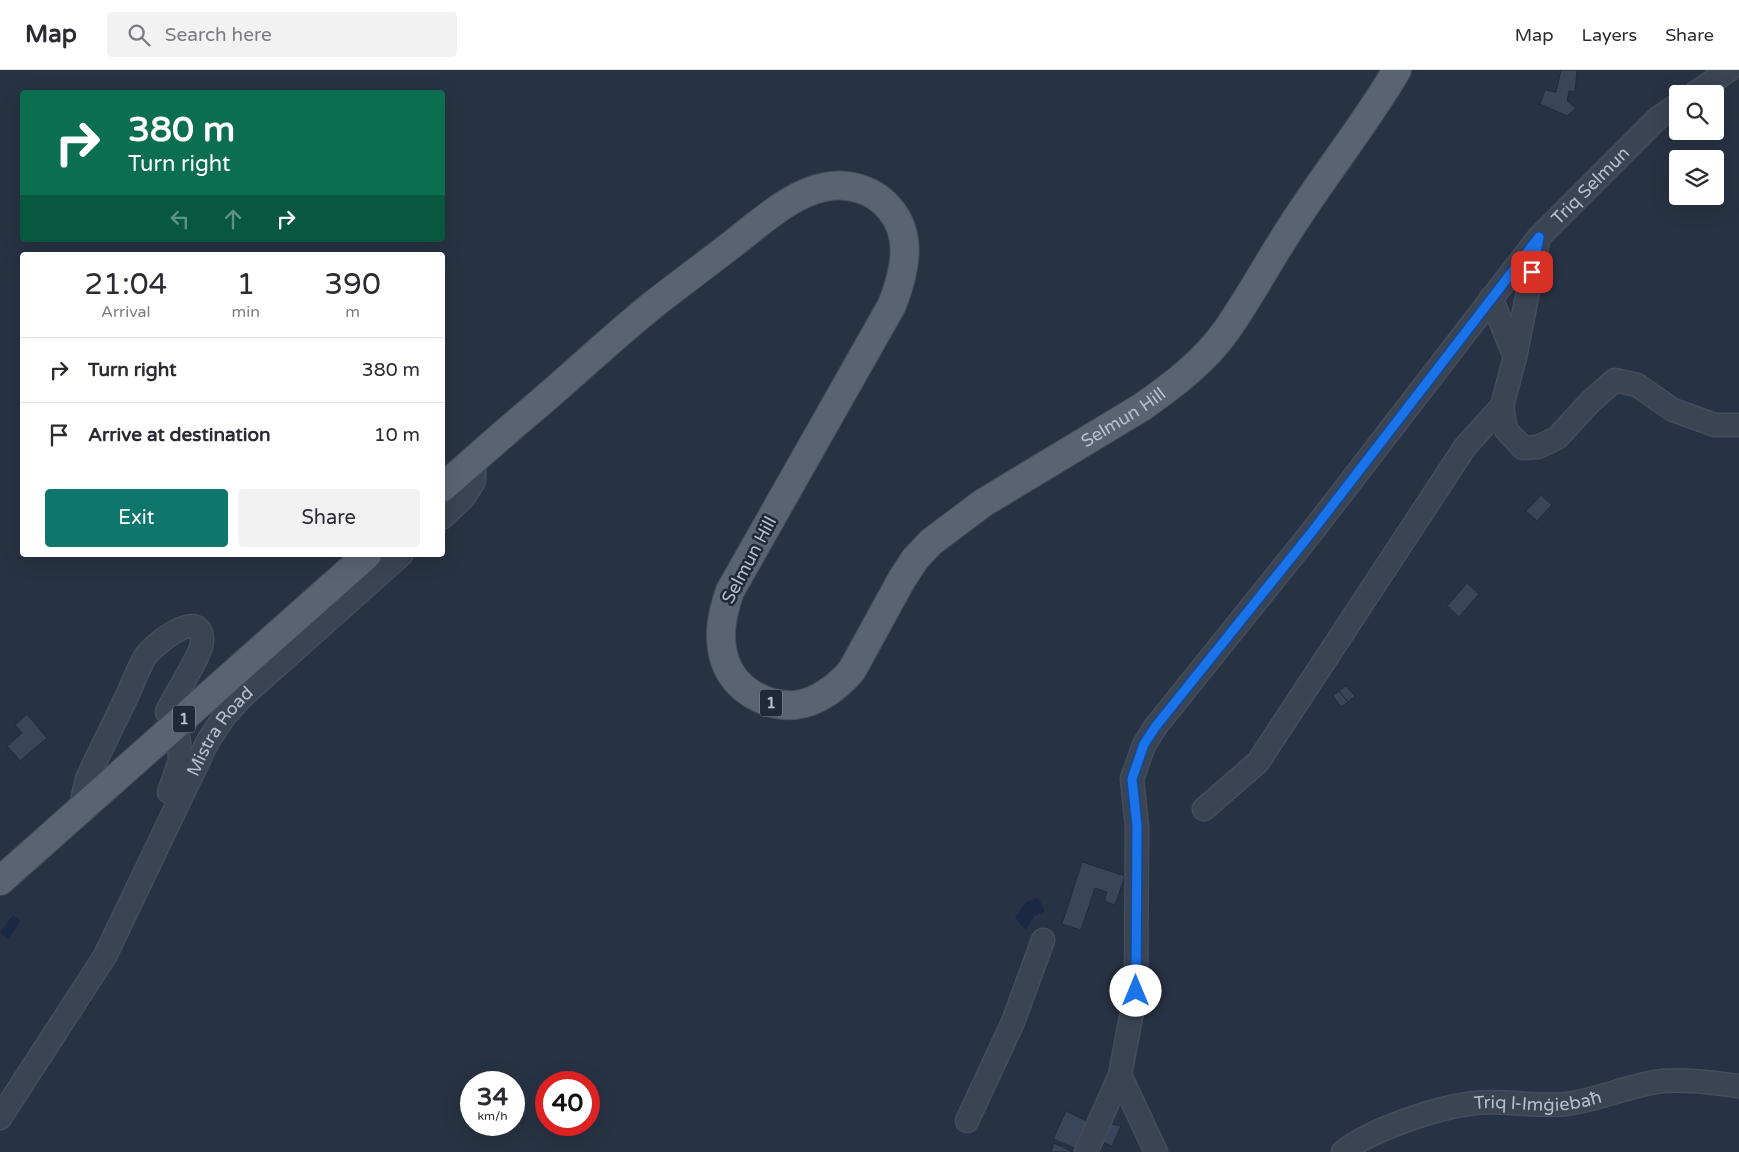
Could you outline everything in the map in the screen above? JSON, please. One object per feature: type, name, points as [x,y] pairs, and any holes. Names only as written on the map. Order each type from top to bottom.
[{"type":"main road","name":"Selmun Hill","points":[[474,460],[653,305],[764,220],[801,195],[824,187],[842,186],[860,188],[876,196],[890,208],[899,222],[905,243],[905,263],[900,285],[892,305],[730,591],[722,614],[721,640],[725,662],[736,680],[747,691],[768,702],[796,705],[822,695],[842,682],[852,670],[902,579],[915,559],[931,542],[983,503],[1142,407],[1186,374],[1205,355],[1225,332],[1299,215],[1379,100],[1397,70]]},
{"type":"main road","name":"1","points":[[445,485],[474,460]]},
{"type":"main road","name":"Mistra Road","points":[[0,882],[365,557]]},
{"type":"street","points":[[1707,85],[1728,70]]},
{"type":"street","name":"Triq Selmun","points":[[1086,1152],[1120,1075],[1136,991],[1137,826],[1132,779],[1144,744],[1156,726],[1311,533],[1539,237],[1658,118],[1669,111]]},
{"type":"street","points":[[1539,237],[1515,357],[1502,406],[1506,430],[1523,448],[1538,446],[1557,438],[1590,402],[1615,380],[1637,385],[1672,410],[1715,425],[1739,425]]},
{"type":"street","points":[[1491,298],[1515,357]]},
{"type":"street","points":[[1204,809],[1258,762],[1465,447],[1502,406]]},
{"type":"street","points":[[445,515],[464,497],[474,481],[474,460]]},
{"type":"street","name":"Mistra Road","points":[[0,1118],[105,956],[208,741],[224,717],[242,697],[399,557]]},
{"type":"street","points":[[87,806],[83,796],[87,779],[145,656],[163,639],[183,627],[193,627],[199,631],[202,639],[200,649],[174,695],[167,712]]},
{"type":"street","points":[[1312,680],[1339,671]]},
{"type":"street","name":"Mistra Road","points":[[105,956],[180,761],[178,740]]},
{"type":"street","points":[[967,1121],[1013,1022],[1043,940]]},
{"type":"street","points":[[1120,1075],[1156,1152]]},
{"type":"street","name":"Triq l-Imġiebaħ","points":[[1346,1151],[1369,1136],[1426,1114],[1474,1103],[1565,1104],[1592,1100],[1661,1081],[1685,1080],[1739,1086]]},
{"type":"water","points":[[1038,898],[1045,911],[1034,916],[1026,930],[1015,918],[1026,902]]},
{"type":"water","points":[[13,915],[20,921],[8,939],[0,933]]},
{"type":"building","points":[[1561,70],[1577,70],[1575,92],[1569,91],[1567,101],[1576,108],[1567,116],[1540,104],[1545,90],[1556,92]]},
{"type":"building","points":[[1541,495],[1552,505],[1537,521],[1526,511]]},
{"type":"building","points":[[1467,583],[1479,594],[1459,617],[1447,606]]},
{"type":"building","points":[[1346,686],[1355,696],[1348,702],[1339,691]]},
{"type":"building","points":[[1339,691],[1348,702],[1341,707],[1333,696]]},
{"type":"building","points":[[27,714],[47,738],[20,761],[7,746],[22,733],[15,725]]},
{"type":"building","points":[[1082,862],[1125,876],[1115,905],[1104,901],[1107,892],[1095,888],[1081,930],[1062,924]]},
{"type":"building","points":[[1066,1111],[1089,1122],[1077,1149],[1053,1139]]},
{"type":"building","points":[[1107,1123],[1121,1126],[1112,1146],[1101,1141]]},
{"type":"building","points":[[1054,1143],[1073,1152],[1051,1152]]},
{"type":"route","points":[[1136,991],[1137,826],[1132,779],[1144,744],[1156,726],[1311,533],[1539,237],[1532,272]]}]
